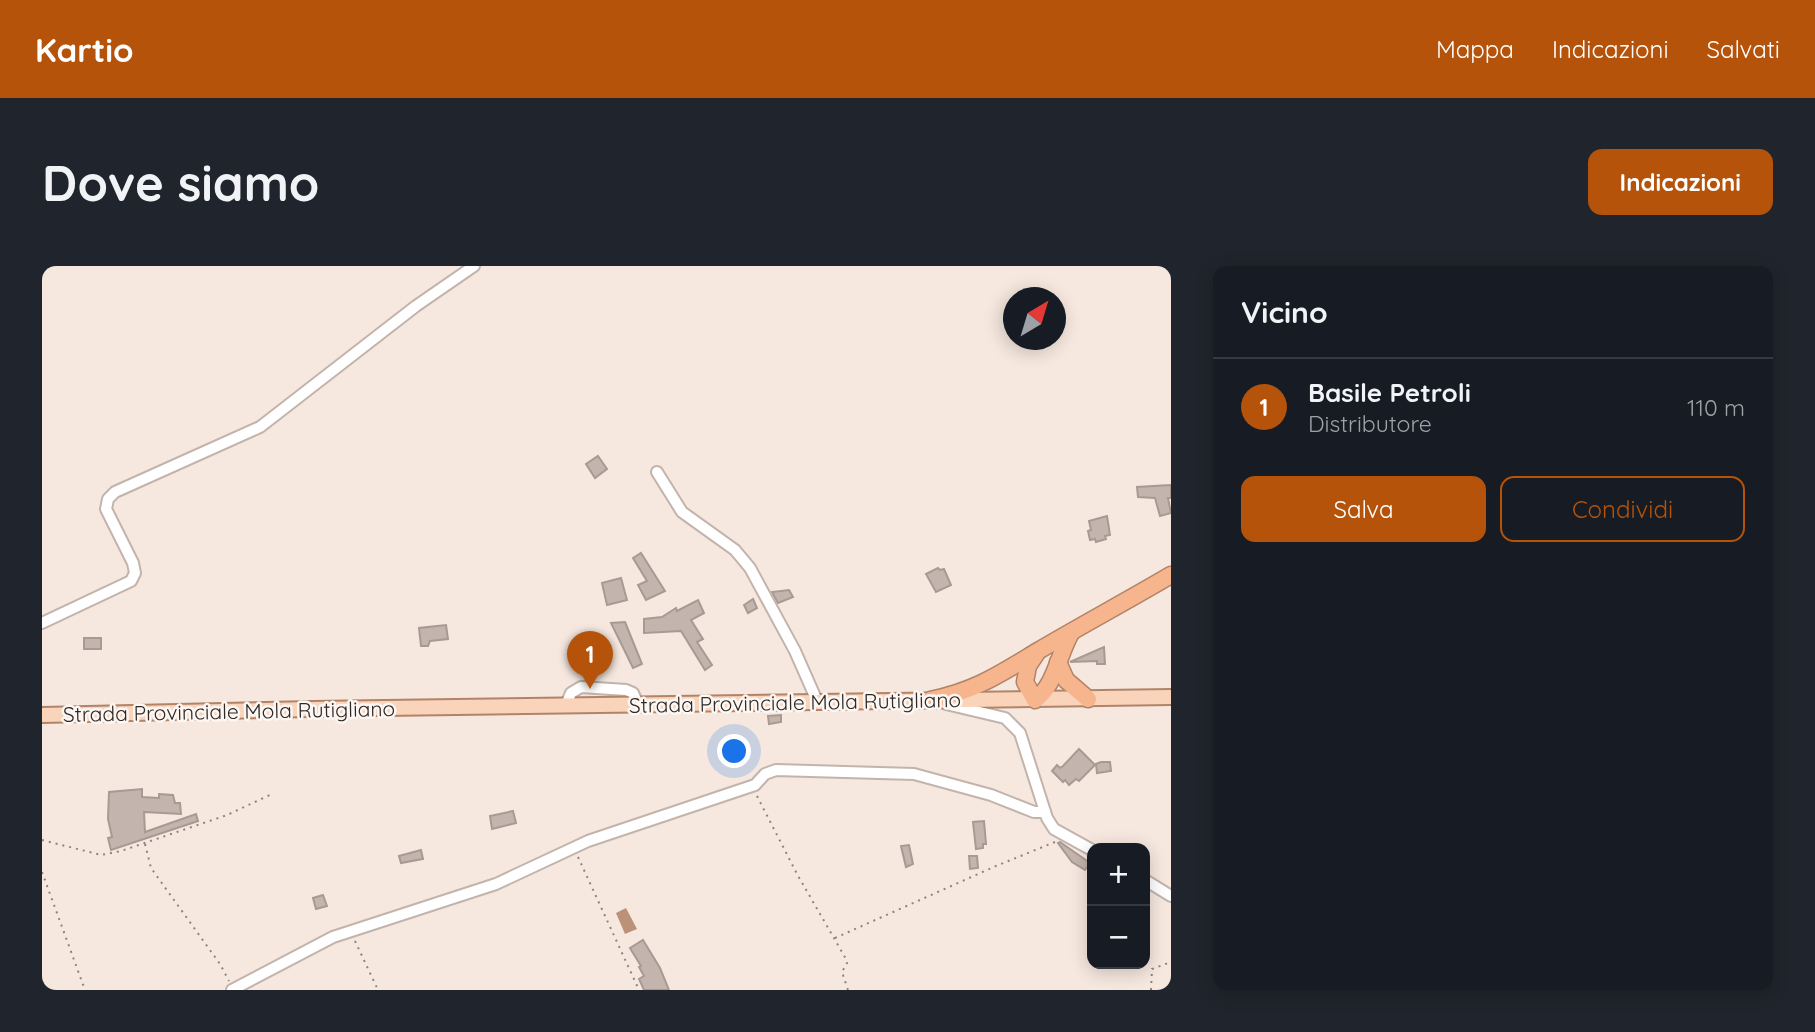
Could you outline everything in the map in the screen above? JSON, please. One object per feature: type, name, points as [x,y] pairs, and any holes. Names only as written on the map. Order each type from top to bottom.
[{"type":"highway","points":[[930,700],[955,695],[1013,668],[1171,575]]},
{"type":"highway","points":[[1037,652],[1028,666],[1025,682],[1035,700],[1045,692],[1052,680],[1063,647],[1071,633]]},
{"type":"highway","points":[[1058,662],[1066,680],[1088,699]]},
{"type":"main road","name":"Strada Provinciale Mola Rutigliano","points":[[42,715],[1171,697]]},
{"type":"street","points":[[42,623],[131,581],[135,572],[133,563],[106,509],[108,499],[115,492],[260,427],[416,306],[474,266]]},
{"type":"street","points":[[657,472],[682,512],[736,550],[750,568],[795,651],[817,701]]},
{"type":"street","points":[[930,700],[1005,718],[1013,724],[1020,733],[1045,812],[1055,829],[1087,847]]},
{"type":"street","points":[[233,989],[332,937],[496,884],[607,834],[751,786],[765,774],[776,770],[914,774],[991,795],[1034,812],[1045,812]]},
{"type":"street","points":[[1150,883],[1171,895]]},
{"type":"path","points":[[751,786],[846,959],[847,963],[842,972],[848,990]]},
{"type":"path","points":[[42,840],[101,855],[227,815],[272,794]]},
{"type":"path","points":[[835,938],[1055,842],[1062,834]]},
{"type":"path","points":[[145,843],[151,868],[220,964],[233,989]]},
{"type":"path","points":[[573,848],[639,990]]},
{"type":"path","points":[[42,872],[85,990]]},
{"type":"path","points":[[351,930],[378,990]]},
{"type":"path","points":[[1151,990],[1152,969],[1171,962]]},
{"type":"shaded area","points":[[626,908],[637,929],[625,934],[616,913]]},
{"type":"building","points":[[598,456],[607,469],[595,478],[586,464]]},
{"type":"building","points":[[1171,485],[1171,498],[1168,498],[1171,513],[1160,516],[1155,498],[1138,497],[1137,487]]},
{"type":"building","points":[[1107,516],[1110,535],[1096,542],[1095,539],[1090,540],[1089,521]]},
{"type":"building","points":[[641,553],[665,591],[646,600],[638,585],[647,581],[633,558]]},
{"type":"building","points":[[938,568],[944,569],[951,585],[936,592],[926,574]]},
{"type":"building","points":[[621,578],[627,600],[607,605],[602,583]]},
{"type":"building","points":[[789,590],[793,597],[778,603],[772,592]]},
{"type":"building","points":[[753,599],[757,608],[748,613],[744,605]]},
{"type":"building","points":[[698,600],[704,613],[691,620],[703,639],[697,642],[712,665],[705,670],[681,631],[644,633],[644,619],[662,617],[676,608],[677,611]]},
{"type":"building","points":[[625,622],[642,664],[633,668],[611,623]]},
{"type":"building","points":[[446,625],[448,639],[430,641],[428,646],[421,646],[419,628]]},
{"type":"building","points":[[84,638],[101,638],[101,649],[84,649]]},
{"type":"building","points":[[1104,647],[1105,664],[1097,664],[1097,661],[1070,662]]},
{"type":"building","points":[[781,715],[781,722],[769,724],[768,716]]},
{"type":"building","points":[[1079,749],[1095,765],[1079,781],[1076,779],[1069,785],[1052,771],[1057,765],[1060,768],[1063,766]]},
{"type":"building","points":[[1110,762],[1111,771],[1097,773],[1096,764]]},
{"type":"building","points":[[142,789],[142,797],[173,795],[175,803],[180,803],[181,814],[144,812],[145,832],[196,814],[198,821],[111,850],[108,838],[112,837],[108,819],[109,792]]},
{"type":"building","points":[[513,811],[516,823],[492,829],[490,816]]},
{"type":"building","points":[[984,821],[986,844],[983,844],[983,848],[976,849],[973,822]]},
{"type":"building","points":[[1058,843],[1087,861],[1085,870],[1072,862]]},
{"type":"building","points":[[909,845],[913,864],[906,867],[901,846]]},
{"type":"building","points":[[421,850],[423,859],[401,863],[399,856]]},
{"type":"building","points":[[969,856],[977,856],[978,868],[970,869]]},
{"type":"building","points":[[323,895],[327,906],[316,909],[313,898]]},
{"type":"building","points":[[643,940],[660,968],[669,990],[644,990],[639,979],[644,976],[639,967],[641,966],[630,948]]},
{"type":"place","name":"Basile Petroli","points":[[590,689]]}]
